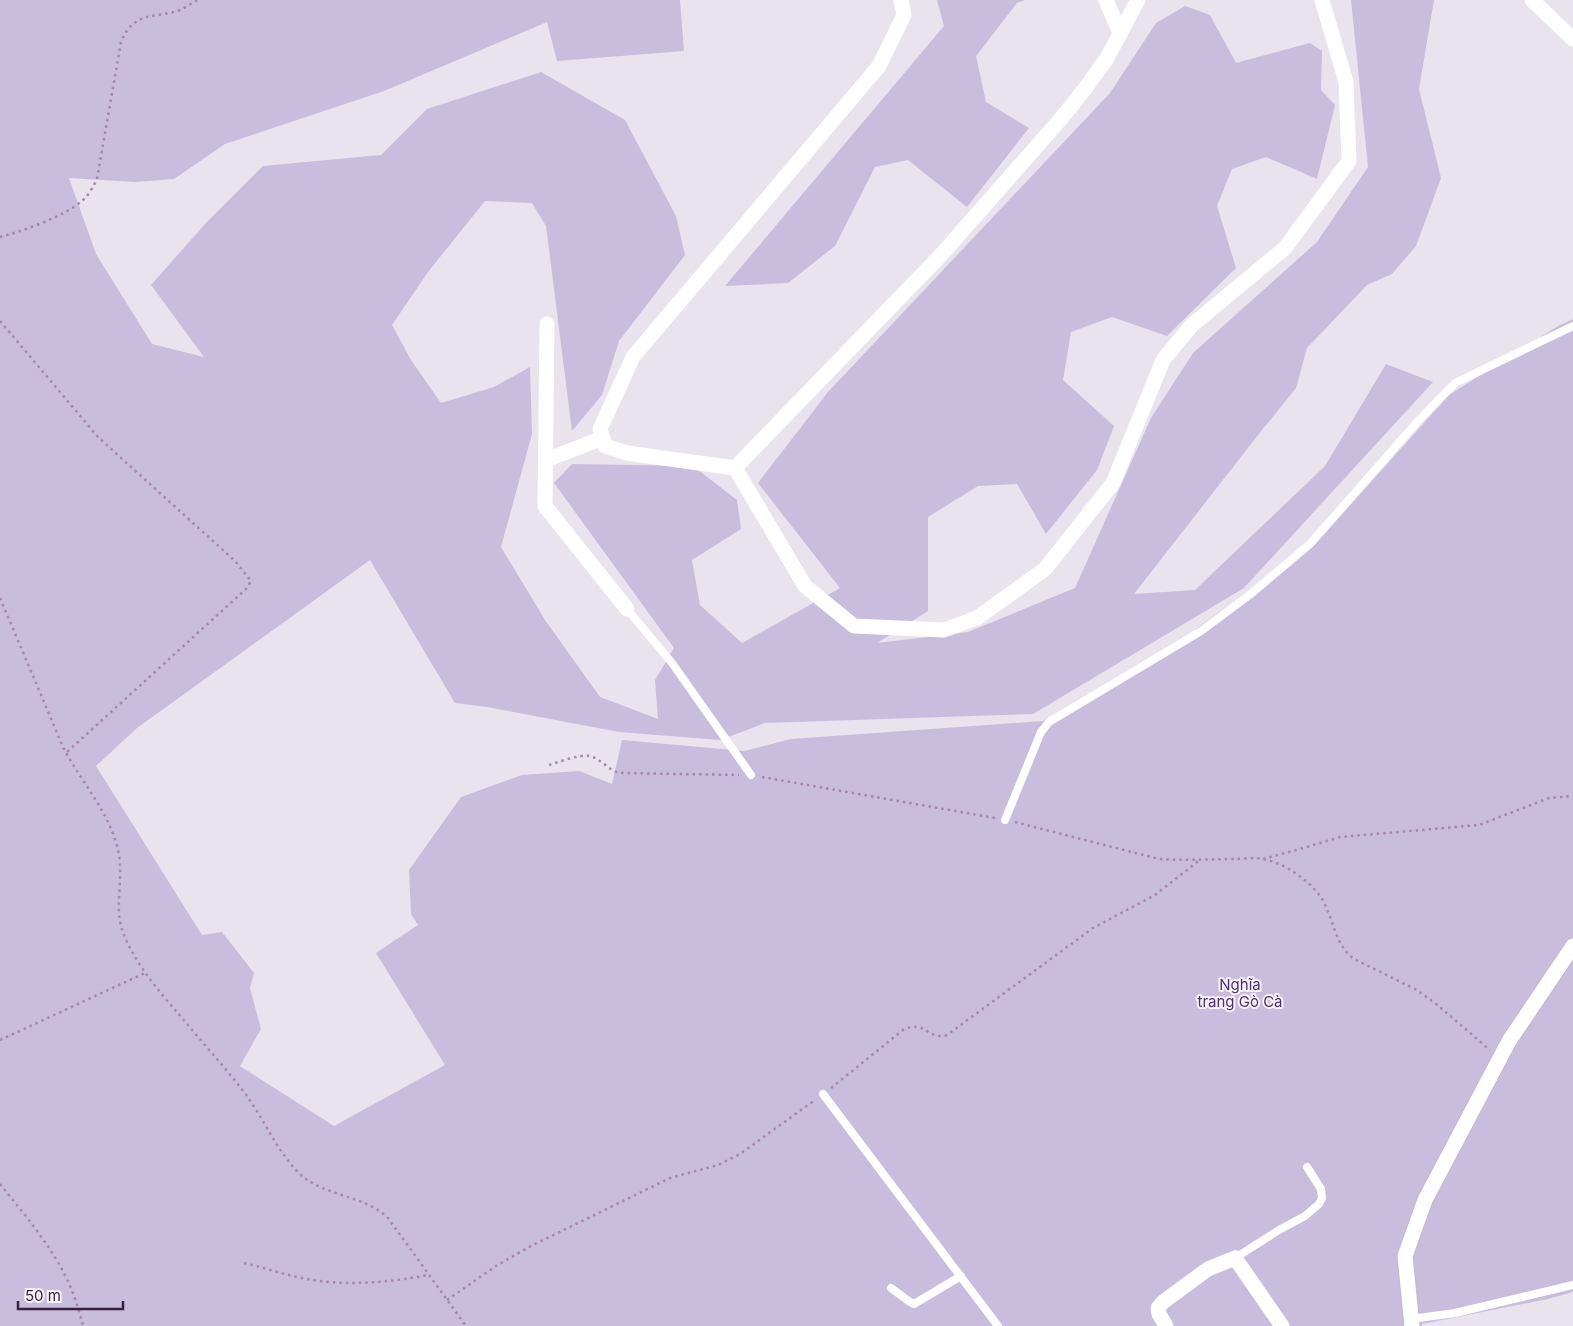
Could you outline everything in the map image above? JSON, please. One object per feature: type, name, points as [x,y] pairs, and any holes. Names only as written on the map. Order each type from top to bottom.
[{"type":"street","points":[[735,468],[626,453],[606,446],[600,429],[633,357],[879,66],[904,15],[901,0]]},
{"type":"street","points":[[1106,0],[1120,33]]},
{"type":"street","points":[[735,468],[941,255],[1084,90],[1107,58],[1138,0]]},
{"type":"street","points":[[735,468],[805,586],[854,626],[944,630],[977,618],[1045,569],[1113,483],[1163,360],[1192,325],[1285,248],[1349,161],[1346,82],[1322,0]]},
{"type":"street","points":[[1532,0],[1573,39]]},
{"type":"street","points":[[547,324],[545,506],[626,609]]},
{"type":"street","points":[[546,460],[603,438]]},
{"type":"street","points":[[1411,1322],[1405,1256],[1424,1200],[1509,1041],[1573,946]]},
{"type":"street","points":[[1166,1326],[1159,1314],[1158,1308],[1163,1302],[1208,1269],[1235,1258],[1282,1326]]},
{"type":"lane","points":[[1005,820],[1041,732],[1049,722],[1201,631],[1252,593],[1310,544],[1418,421],[1456,383],[1573,326]]},
{"type":"lane","points":[[626,609],[672,663],[751,775]]},
{"type":"lane","points":[[823,1094],[998,1326]]},
{"type":"lane","points":[[1235,1258],[1305,1216],[1319,1204],[1322,1198],[1322,1189],[1307,1167]]},
{"type":"lane","points":[[891,1288],[914,1304],[961,1276]]},
{"type":"lane","points":[[1411,1322],[1573,1285]]},
{"type":"path","points":[[0,237],[17,233],[72,208],[83,200],[97,179],[121,42],[126,31],[148,16],[180,10],[198,0]]},
{"type":"path","points":[[0,321],[98,437],[235,561],[251,581],[246,589],[66,753]]},
{"type":"path","points":[[0,598],[66,753],[101,807],[112,829],[119,852],[119,910],[121,926],[145,973],[248,1097],[284,1156],[295,1170],[317,1186],[380,1210],[388,1218],[466,1326]]},
{"type":"path","points":[[549,765],[587,755],[595,758],[613,772],[621,773],[751,775],[1005,820],[1159,859],[1180,860],[1262,859],[1300,850],[1340,837],[1479,825],[1549,798],[1573,796]]},
{"type":"path","points":[[1262,859],[1287,868],[1306,881],[1320,896],[1328,911],[1339,943],[1354,959],[1415,989],[1435,1003],[1501,1059]]},
{"type":"path","points":[[0,1040],[145,973]]},
{"type":"path","points":[[0,1184],[37,1232],[66,1278],[76,1299],[83,1326]]},
{"type":"path","points":[[244,1262],[297,1277],[326,1282],[389,1281],[429,1275]]},
{"type":"green space","name":"Nghĩa trang Gò Cà","points":[[0,0],[680,0],[684,51],[557,61],[547,22],[384,91],[225,144],[174,179],[135,182],[69,178],[96,254],[152,344],[204,357],[151,285],[205,224],[263,166],[381,155],[427,109],[541,72],[625,120],[676,216],[685,255],[619,341],[602,395],[572,431],[546,226],[532,203],[485,201],[428,272],[392,325],[411,360],[441,403],[494,387],[530,367],[532,434],[501,547],[545,620],[600,697],[658,719],[655,680],[674,648],[554,483],[572,464],[693,466],[737,500],[741,529],[692,560],[700,605],[742,643],[840,588],[758,483],[828,392],[1110,93],[1156,23],[1185,6],[1210,15],[1236,63],[1310,43],[1322,51],[1321,90],[1335,105],[1317,179],[1266,157],[1232,169],[1217,206],[1236,268],[1167,336],[1112,317],[1071,332],[1063,380],[1114,426],[1097,470],[1046,534],[1017,484],[978,486],[928,517],[928,611],[877,643],[968,632],[1075,588],[1151,418],[1193,353],[1317,242],[1368,167],[1351,0],[1434,0],[1419,89],[1441,178],[1416,246],[1392,274],[1367,285],[1307,348],[1296,388],[1134,594],[1195,590],[1325,466],[1386,364],[1433,382],[1244,588],[1033,714],[765,723],[720,740],[619,732],[487,707],[455,703],[370,560],[137,728],[96,766],[202,935],[222,932],[254,973],[250,988],[261,1029],[240,1066],[334,1126],[445,1065],[376,953],[418,925],[411,914],[409,870],[461,797],[522,775],[579,771],[612,784],[622,740],[744,751],[791,739],[1043,721],[1193,631],[1318,541],[1449,395],[1558,326],[1573,319],[1573,1292],[1548,1299],[1422,1324],[1422,1326],[0,1326]]},
{"type":"green space","points":[[937,0],[1025,0],[1017,3],[976,56],[986,102],[1029,128],[967,207],[908,160],[875,167],[835,246],[788,283],[725,286],[944,26]]}]
